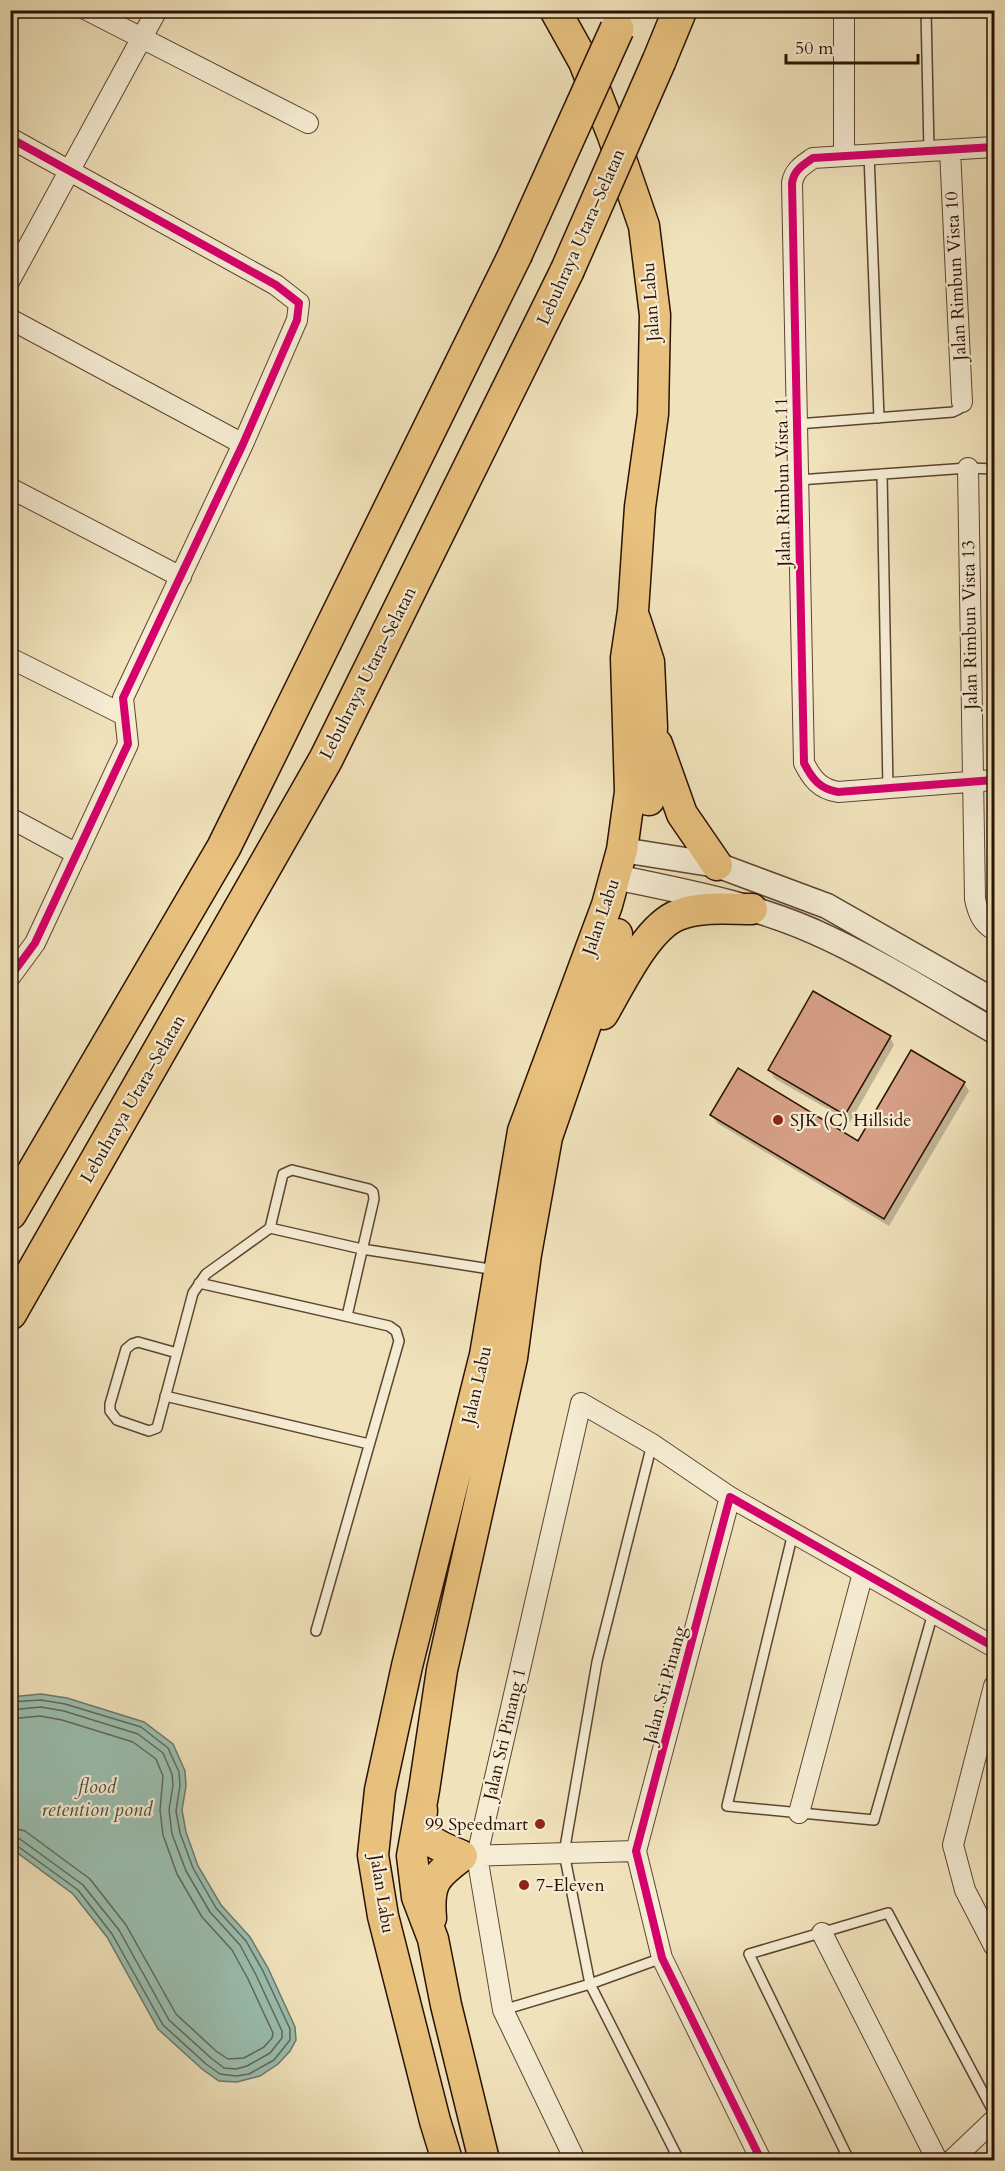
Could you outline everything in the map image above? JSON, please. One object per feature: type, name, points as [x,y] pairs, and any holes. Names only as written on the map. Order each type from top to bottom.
[{"type":"highway","name":"Lebuhraya Utara–Selatan","points":[[10,1313],[326,759],[567,271],[680,10]]},
{"type":"highway","points":[[10,1213],[224,847],[515,255],[621,20]]},
{"type":"main road","name":"Jalan Labu","points":[[447,2160],[383,1916],[373,1856],[380,1791],[407,1666],[486,1355],[523,1131],[607,904],[628,865],[630,792],[626,658],[633,611],[640,507],[653,414],[655,315],[644,226],[613,136],[584,62],[555,10]]},
{"type":"main road","name":"Jalan Labu","points":[[484,2160],[446,2005],[433,1939],[417,1897],[412,1856],[442,1670],[512,1358],[526,1254],[547,1137],[572,1065],[628,865],[648,814],[652,727],[649,662],[633,611]]},
{"type":"main road","points":[[652,727],[682,814],[717,866]]},
{"type":"main road","points":[[572,1065],[647,941],[665,922],[679,914],[698,910],[752,909]]},
{"type":"main road","points":[[424,1790],[421,1826],[427,1837],[436,1845],[469,1856]]},
{"type":"main road","points":[[383,1916],[387,1884],[396,1861],[412,1856]]},
{"type":"main road","points":[[433,1939],[430,1902],[434,1880],[469,1856]]},
{"type":"street","points":[[87,10],[308,123]]},
{"type":"street","points":[[10,280],[157,10]]},
{"type":"street","points":[[844,10],[844,156],[994,147]]},
{"type":"street","points":[[10,138],[276,285],[299,303],[297,320],[243,444],[123,698],[128,744],[35,943],[10,977]]},
{"type":"street","name":"Jalan Rimbun Vista 10","points":[[950,150],[962,402]]},
{"type":"street","name":"Jalan Rimbun Vista 11","points":[[844,156],[813,158],[802,165],[794,174],[792,194],[804,763],[818,785],[827,790],[838,792],[888,788]]},
{"type":"street","points":[[10,319],[243,444]]},
{"type":"street","name":"Jalan Rimbun Vista 13","points":[[968,468],[975,899],[981,918],[986,926],[994,930]]},
{"type":"street","points":[[10,488],[181,577]]},
{"type":"street","points":[[10,658],[124,715]]},
{"type":"street","points":[[888,788],[994,780]]},
{"type":"street","points":[[10,818],[77,854]]},
{"type":"street","points":[[628,865],[717,866],[826,906],[994,1001]]},
{"type":"street","points":[[628,865],[675,889],[752,909],[830,939],[994,1029]]},
{"type":"street","name":"Jalan Sri Pinang 1","points":[[575,2160],[503,2010],[469,1856],[581,1403],[651,1444]]},
{"type":"street","points":[[651,1444],[730,1497],[994,1647]]},
{"type":"street","name":"Jalan Sri Pinang","points":[[730,1497],[636,1851],[662,1958],[761,2160]]},
{"type":"street","points":[[799,1813],[864,1573]]},
{"type":"street","points":[[994,1686],[953,1845],[965,1890],[994,1946]]},
{"type":"street","points":[[412,1856],[636,1851]]},
{"type":"street","points":[[822,1933],[938,2160]]},
{"type":"street","points":[[952,2160],[994,2120]]},
{"type":"lane","points":[[926,10],[929,151]]},
{"type":"lane","points":[[868,154],[879,418]]},
{"type":"lane","points":[[797,424],[953,412],[959,409],[962,402]]},
{"type":"lane","points":[[798,480],[968,468],[994,469]]},
{"type":"lane","points":[[882,474],[888,788]]},
{"type":"lane","points":[[177,1353],[138,1342],[126,1349],[110,1404],[110,1411],[117,1420],[153,1432],[157,1428],[177,1353],[192,1293],[206,1274],[270,1228],[283,1174],[292,1170],[369,1189],[373,1192],[374,1199],[347,1316]]},
{"type":"lane","points":[[270,1228],[362,1249],[499,1271]]},
{"type":"lane","points":[[199,1283],[389,1326],[396,1331],[399,1341],[316,1631]]},
{"type":"lane","points":[[165,1396],[369,1444]]},
{"type":"lane","points":[[651,1444],[597,1662],[564,1853],[590,1984],[679,2160]]},
{"type":"lane","points":[[793,1533],[727,1806],[874,1820],[933,1613]]},
{"type":"lane","points":[[849,2160],[749,1954],[888,1913],[994,2113]]},
{"type":"lane","points":[[503,2010],[590,1984],[662,1958]]},
{"type":"water","name":"flood retention pond","points":[[41,1694],[67,1698],[144,1722],[173,1744],[185,1771],[186,1786],[182,1810],[186,1832],[198,1866],[221,1905],[250,1937],[268,1968],[295,2027],[296,2040],[290,2051],[278,2064],[260,2076],[237,2082],[219,2081],[202,2069],[158,2029],[107,1937],[73,1894],[11,1848],[11,1697]]},
{"type":"building","points":[[813,991],[891,1036],[845,1115],[768,1070]]},
{"type":"building","points":[[911,1050],[965,1082],[884,1219],[710,1115],[738,1068],[858,1141]]},
{"type":"cycle path","points":[[10,138],[276,285],[299,303],[297,320],[243,444],[123,698],[128,744],[35,943],[10,977]]},
{"type":"cycle path","points":[[994,147],[813,158],[797,171],[792,183],[804,763],[817,782],[838,792],[994,780]]},
{"type":"cycle path","points":[[761,2160],[662,1958],[636,1851],[730,1497],[994,1647]]},
{"type":"place","name":"SJK (C) Hillside","points":[[778,1120]]},
{"type":"place","name":"99 Speedmart","points":[[540,1824]]},
{"type":"place","name":"7-Eleven","points":[[524,1885]]}]
